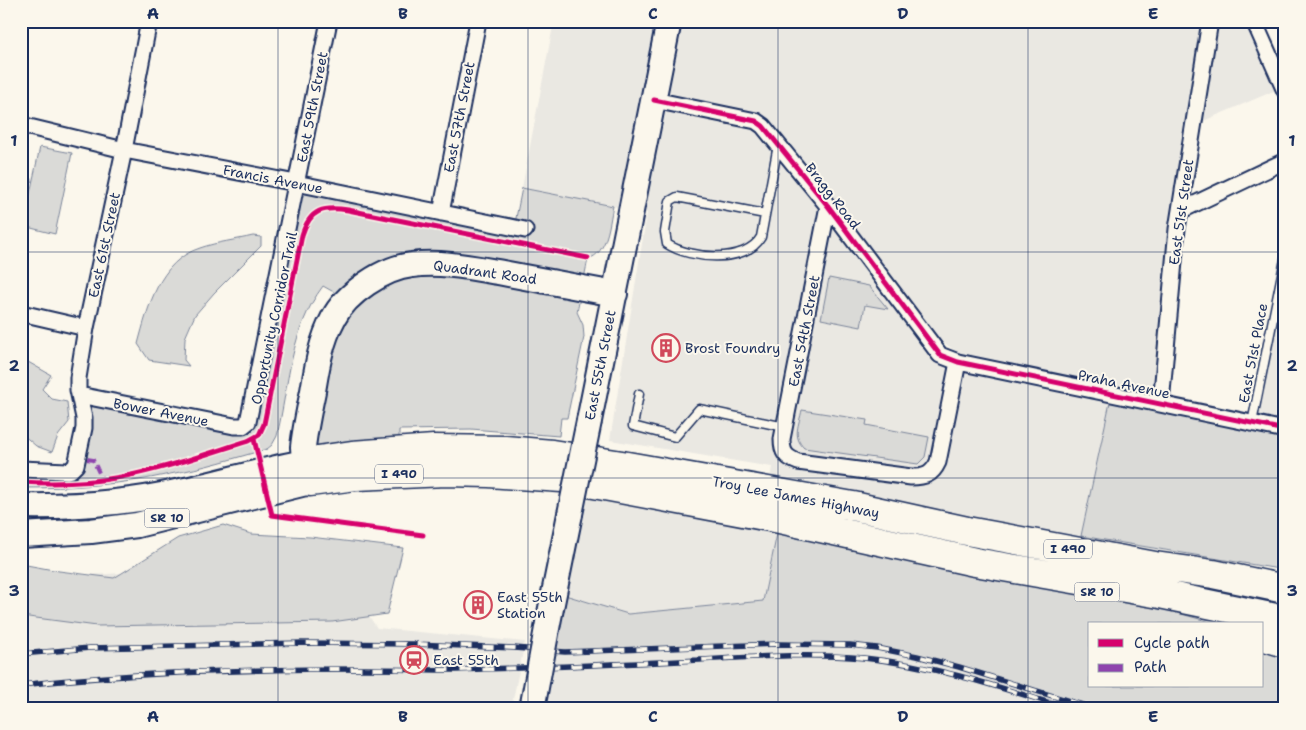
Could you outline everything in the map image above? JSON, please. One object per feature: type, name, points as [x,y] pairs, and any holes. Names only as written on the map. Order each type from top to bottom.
[{"type":"highway","name":"Troy Lee James Highway","points":[[307,472],[361,454],[434,449],[526,452],[622,465],[853,506],[967,531],[1155,566],[1214,574],[1285,589]]},
{"type":"highway","name":"Troy Lee James Highway","points":[[307,472],[356,476],[446,472],[562,478],[780,519],[975,562],[1169,596],[1285,620]]},
{"type":"highway","points":[[853,506],[983,521],[1285,570]]},
{"type":"highway","name":"SR 10","points":[[975,562],[1211,622]]},
{"type":"highway","points":[[1264,637],[1285,643]]},
{"type":"main road","name":"East 55th Street","points":[[532,709],[669,21]]},
{"type":"main road","name":"Quadrant Road","points":[[307,472],[303,441],[318,362],[326,335],[334,317],[348,300],[365,285],[381,275],[412,265],[442,264],[614,294]]},
{"type":"main road","name":"SR 10","points":[[21,506],[102,504],[180,491],[263,470],[307,472]]},
{"type":"main road","name":"SR 10","points":[[21,535],[91,531],[137,525],[307,472]]},
{"type":"street","name":"East 61st Street","points":[[21,469],[67,471],[74,468],[77,461],[84,423],[78,384],[86,328],[149,21]]},
{"type":"street","name":"East 59th Street","points":[[243,426],[248,422],[250,413],[329,21]]},
{"type":"street","name":"East 57th Street","points":[[441,213],[478,21]]},
{"type":"street","name":"East 51st Street","points":[[1161,403],[1180,211],[1210,21]]},
{"type":"street","points":[[1254,21],[1285,91]]},
{"type":"street","name":"Bragg Road","points":[[654,100],[756,122],[763,126],[828,206],[940,355],[958,362]]},
{"type":"street","name":"Francis Avenue","points":[[21,125],[124,150],[525,230]]},
{"type":"street","points":[[1180,211],[1285,161]]},
{"type":"street","name":"East 54th Street","points":[[828,206],[784,428],[782,450],[786,456],[798,462],[923,477],[934,470],[938,462],[958,362]]},
{"type":"street","points":[[21,313],[86,328]]},
{"type":"street","name":"Praha Avenue","points":[[958,362],[1285,430]]},
{"type":"street","name":"Bower Avenue","points":[[79,395],[234,426],[243,426]]},
{"type":"lane","points":[[765,214],[677,198],[670,201],[665,232],[667,244],[676,250],[713,257],[742,252],[756,245],[761,237],[778,145]]},
{"type":"lane","name":"East 51st Place","points":[[1252,423],[1285,259]]},
{"type":"lane","points":[[639,394],[633,426],[675,437],[699,409],[784,428]]},
{"type":"shaded area","points":[[554,21],[1202,21],[1183,142],[1154,395],[958,353],[939,339],[825,192],[940,355],[1112,393],[1081,536],[768,491],[772,467],[610,440],[647,213],[522,188]]},
{"type":"shaded area","points":[[1210,21],[1254,21],[1278,74],[1285,71],[1285,90],[1283,87],[1194,125]]},
{"type":"shaded area","points":[[40,147],[72,153],[55,234],[23,226]]},
{"type":"shaded area","points":[[296,183],[514,228],[522,188],[613,206],[604,244],[595,256],[588,259],[577,312],[583,325],[584,337],[567,418],[561,418],[559,436],[471,429],[399,430],[399,451],[303,455],[348,300],[323,286],[312,303],[297,339],[277,436],[272,445],[267,449],[219,463],[152,478],[77,486],[21,488],[21,469],[74,468],[79,395],[240,427]]},
{"type":"shaded area","points":[[253,236],[261,237],[261,246],[195,315],[185,338],[184,360],[189,366],[149,360],[138,344],[146,315],[157,287],[174,263],[186,254],[200,248]]},
{"type":"shaded area","points":[[1285,259],[1285,430],[1252,423]]},
{"type":"shaded area","points":[[829,278],[869,286],[888,309],[865,305],[861,327],[821,319]]},
{"type":"shaded area","points":[[21,358],[51,375],[42,389],[52,399],[67,402],[69,422],[58,436],[52,452],[36,446],[21,433]]},
{"type":"shaded area","points":[[1112,393],[1285,430],[1285,570],[1081,536]]},
{"type":"shaded area","points":[[802,410],[867,420],[866,425],[929,437],[925,457],[918,464],[804,448],[800,444],[797,435]]},
{"type":"shaded area","points":[[576,480],[780,519],[763,601],[628,614],[555,592]]},
{"type":"shaded area","points":[[780,519],[1130,600],[1211,622],[1088,622],[1088,688],[1264,688],[1264,637],[1285,643],[1285,709],[1095,709],[917,656],[850,645],[778,644],[610,652],[543,651],[555,592],[628,614],[763,601]]},
{"type":"shaded area","points":[[223,525],[251,534],[310,537],[403,548],[387,614],[332,622],[97,626],[21,616],[21,564],[114,578],[178,538]]},
{"type":"shaded area","points":[[311,562],[345,581],[377,628],[525,642],[511,709],[21,709],[21,579]]},
{"type":"shaded area","points":[[818,643],[877,648],[917,656],[1095,709],[532,709],[543,651],[610,652]]},
{"type":"railway","points":[[21,654],[90,648],[302,643],[414,644],[565,652],[778,644],[850,645],[917,656],[1095,709]]},
{"type":"railway","points":[[21,685],[193,672],[323,669],[456,670],[823,656],[864,658],[916,666],[968,678],[1069,709]]},
{"type":"marked path","points":[[87,459],[93,460],[102,479]]},
{"type":"cycle path","points":[[654,100],[756,121],[763,126],[828,206],[940,355],[958,362],[1285,430]]},
{"type":"cycle path","name":"Opportunity Corridor Trail","points":[[21,482],[97,481],[121,477],[185,461],[248,441],[259,435],[264,424],[302,235],[309,220],[319,211],[325,209],[348,210],[588,258]]},
{"type":"cycle path","points":[[254,439],[272,515],[423,535]]},
{"type":"place","name":"Brost Foundry","points":[[666,348]]},
{"type":"place","name":"East 55th Station","points":[[478,605]]},
{"type":"place","name":"East 55th","points":[[414,660]]}]
